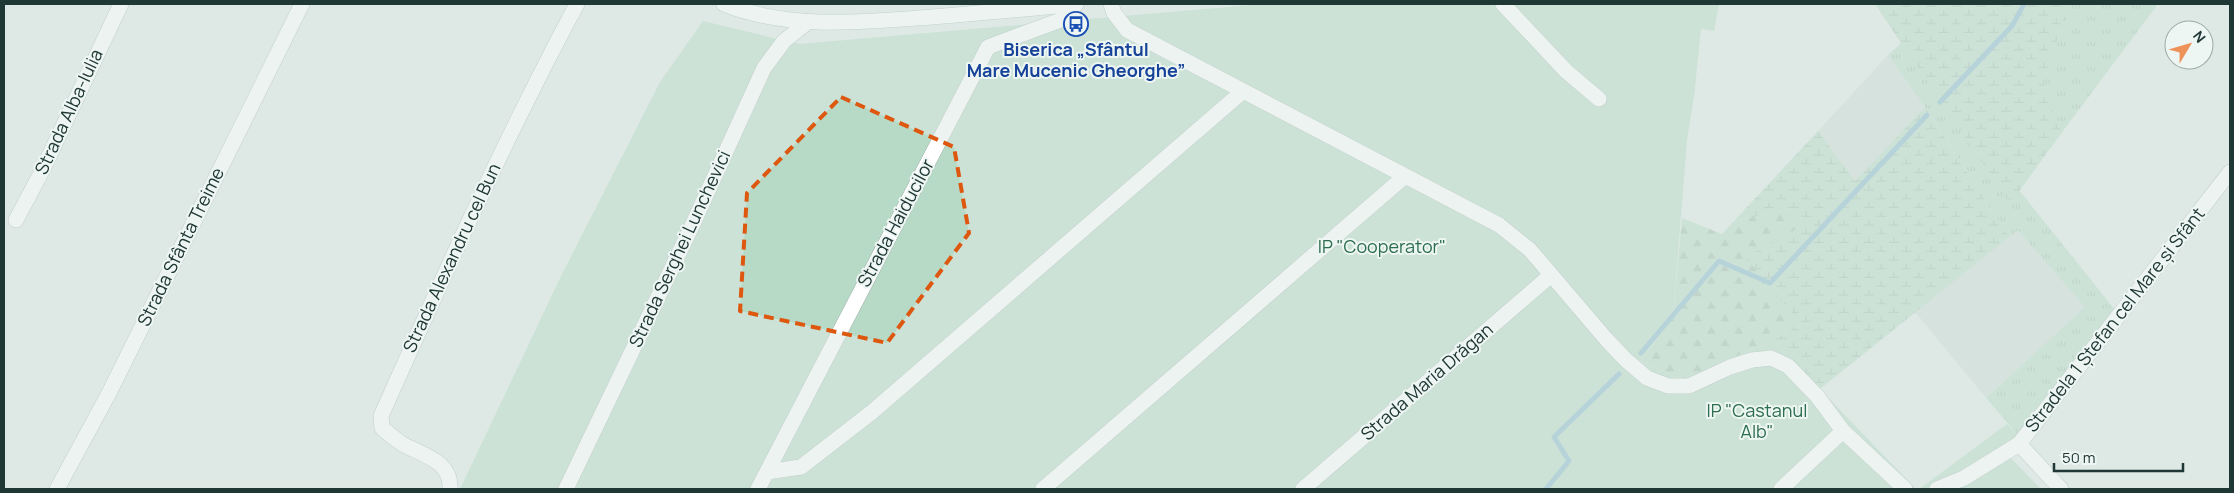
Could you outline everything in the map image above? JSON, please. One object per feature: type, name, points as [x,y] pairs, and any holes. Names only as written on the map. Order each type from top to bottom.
[{"type":"street","name":"Strada Alba-Iulia","points":[[16,220],[41,173],[121,4]]},
{"type":"street","name":"Strada Sfânta Treime","points":[[57,489],[109,394],[302,4]]},
{"type":"street","name":"Strada Alexandru cel Bun","points":[[450,489],[450,476],[443,466],[429,456],[402,444],[382,428],[380,416],[474,206],[531,89],[577,4]]},
{"type":"street","points":[[724,4],[758,15],[783,20],[856,22],[1076,4]]},
{"type":"street","name":"Strada Haiducilor","points":[[758,489],[988,47],[1066,18],[1076,4]]},
{"type":"street","points":[[1111,4],[1114,13],[1127,30],[1404,177],[1499,225],[1530,250],[1626,360],[1647,378],[1668,386],[1689,386],[1730,367],[1752,360],[1771,358],[1788,366],[1817,396],[1843,431],[1905,489]]},
{"type":"street","points":[[1503,4],[1566,71],[1598,99]]},
{"type":"street","name":"Strada Serghei Lunchevici","points":[[566,489],[692,226],[764,68],[784,42],[809,21]]},
{"type":"street","points":[[767,472],[801,467],[872,412],[1242,92]]},
{"type":"street","name":"Stradela 1 Ștefan cel Mare și Sfânt","points":[[2060,489],[2019,444],[2230,172]]},
{"type":"street","points":[[1043,489],[1404,177]]},
{"type":"street","name":"Strada Maria Drăgan","points":[[1303,489],[1551,275]]},
{"type":"street","points":[[1781,489],[1843,431]]},
{"type":"street","points":[[1936,489],[1964,478],[2019,444]]},
{"type":"highlighted area","points":[[841,97],[954,147],[969,233],[887,343],[740,311],[747,193]]},
{"type":"shaded area","points":[[1888,55],[1925,107],[1855,182],[1818,131]]},
{"type":"shaded area","points":[[2018,229],[2086,307],[1986,398],[1915,312]]},
{"type":"green space","name":"IP \"Cooperator\"","points":[[1262,4],[1719,5],[1714,31],[1701,29],[1694,97],[1687,140],[1673,317],[1640,361],[1683,380],[1773,340],[1916,489],[460,489],[561,276],[660,82],[703,21],[799,44]]},
{"type":"green space","points":[[1875,4],[2158,4],[2019,190],[2116,311],[2017,434],[1986,398],[2085,307],[2018,230],[2009,237],[1925,107],[1888,55],[1901,43]]},
{"type":"green space","points":[[1894,4],[2067,4],[2043,90],[2062,132],[2010,204],[1882,14]]},
{"type":"green space","points":[[1925,107],[2009,237],[1820,389],[1773,340],[1801,324],[1745,257],[1806,224],[1792,209],[1734,221],[1818,131],[1855,181]]},
{"type":"green space","points":[[1792,209],[1807,224],[1801,324],[1773,340],[1683,380],[1640,361],[1673,317],[1682,218],[1722,234],[1734,221]]},
{"type":"green space","points":[[2007,424],[2017,434],[2004,451],[2041,489],[1919,489]]},
{"type":"waterway","points":[[1940,102],[2012,26],[2024,4]]},
{"type":"waterway","points":[[1641,353],[1719,261],[1770,283],[1927,115]]},
{"type":"waterway","points":[[1546,489],[1569,461],[1554,437],[1619,374]]},
{"type":"place","name":"Biserica „Sfântul Mare Mucenic Gheorghe”","points":[[1076,24]]},
{"type":"park label","name":"IP \"Castanul Alb\"","points":[[1757,421]]}]
